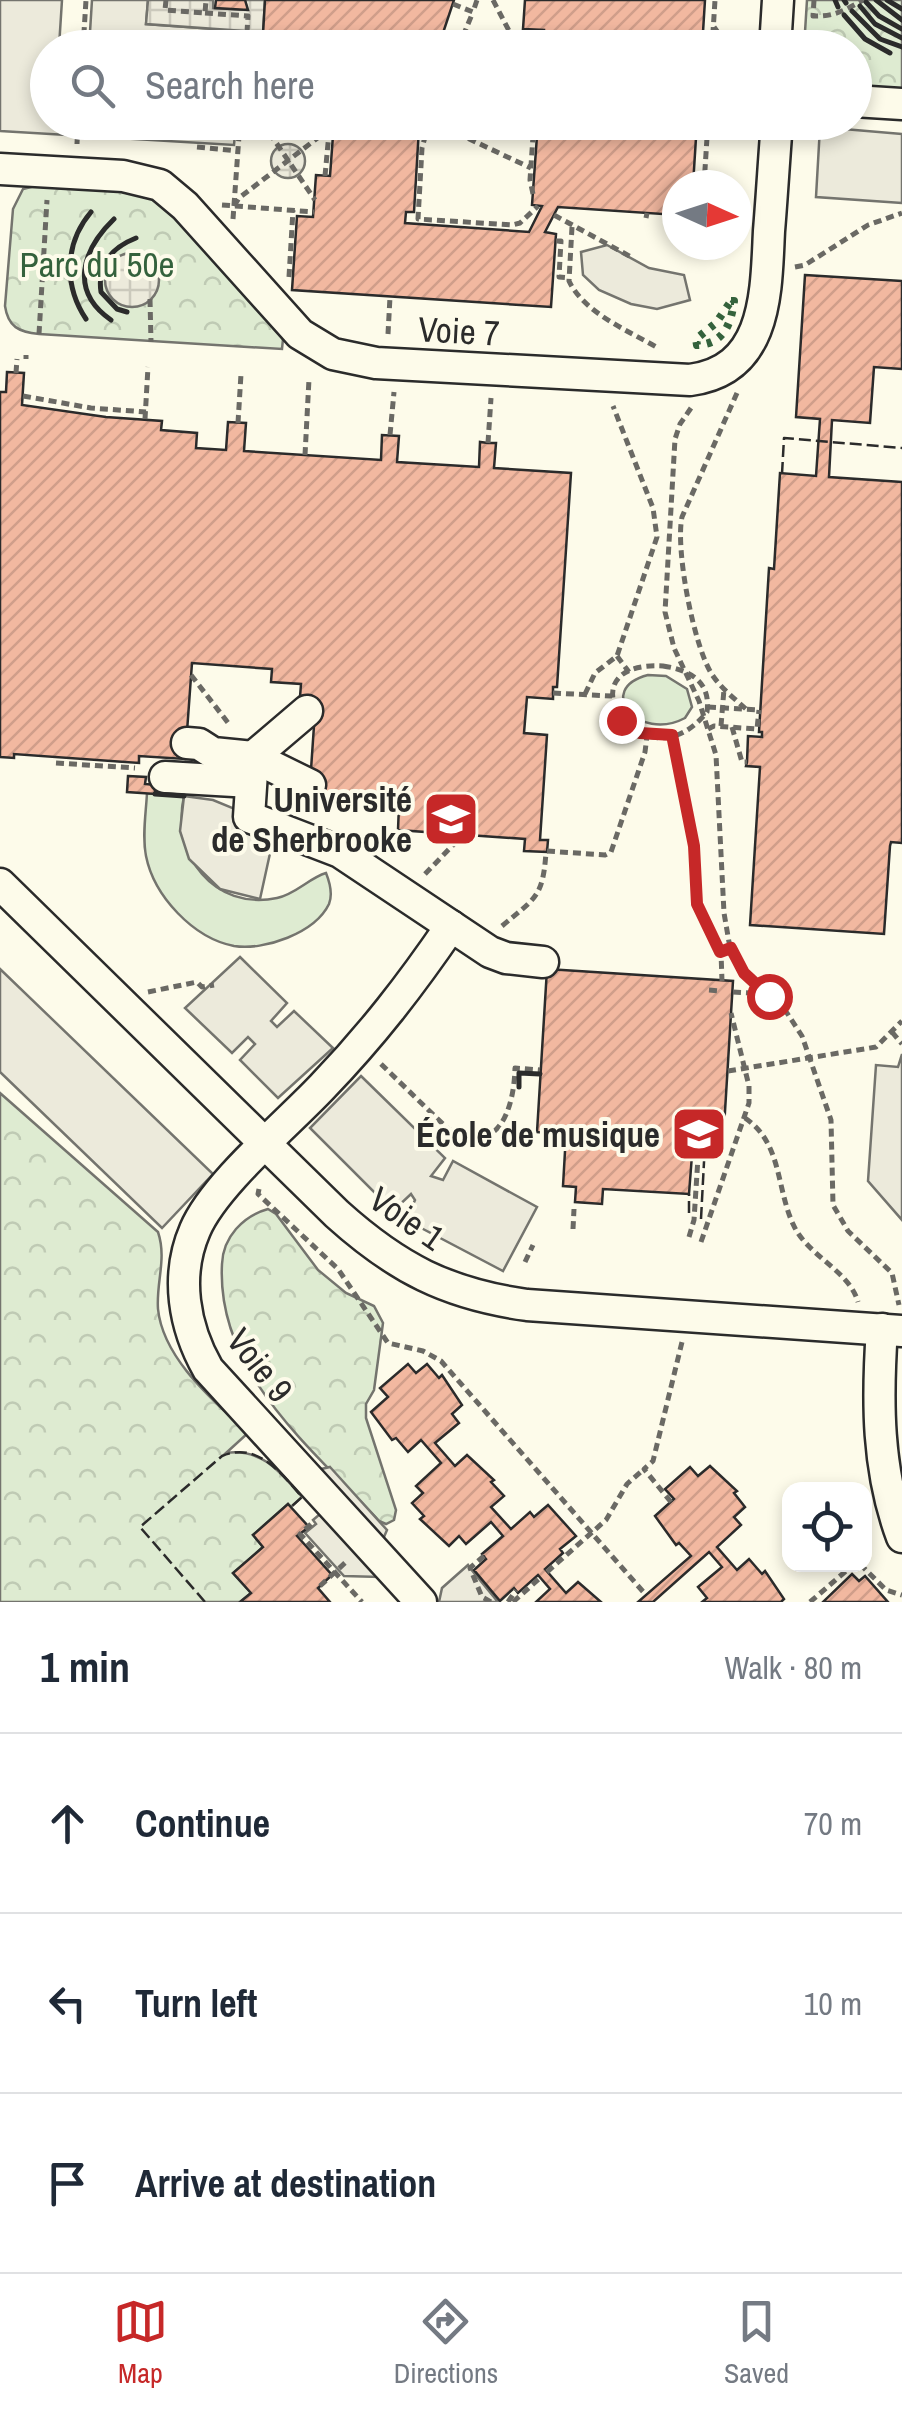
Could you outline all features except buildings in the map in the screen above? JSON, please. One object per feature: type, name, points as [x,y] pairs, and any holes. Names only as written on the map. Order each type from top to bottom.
[{"type":"lane","points":[[776,30],[778,0]]},
{"type":"lane","points":[[872,102],[902,104]]},
{"type":"lane","name":"Voie 7","points":[[0,168],[122,176],[160,186],[185,206],[300,334],[340,357],[376,364],[690,380],[714,374],[743,351],[764,308],[775,140]]},
{"type":"lane","points":[[308,711],[252,769],[249,817],[340,852],[490,952],[543,962]]},
{"type":"lane","points":[[186,743],[199,744],[252,769],[310,785]]},
{"type":"lane","points":[[164,777],[252,769]]},
{"type":"lane","name":"Voie 1","points":[[0,884],[338,1214],[377,1248],[424,1278],[469,1294],[544,1306],[894,1323]]},
{"type":"lane","name":"Voie 9","points":[[421,1602],[208,1369],[194,1342],[184,1298],[190,1240],[212,1201],[386,1018],[451,926]]},
{"type":"lane","points":[[894,1323],[878,1380],[880,1446],[887,1490],[902,1538]]},
{"type":"path","points":[[84,30],[86,0]]},
{"type":"path","points":[[166,0],[166,10],[248,16],[247,30]]},
{"type":"path","points":[[205,14],[206,0]]},
{"type":"path","points":[[466,30],[478,0]]},
{"type":"path","points":[[493,0],[509,30]]},
{"type":"path","points":[[714,28],[716,0]]},
{"type":"path","points":[[814,0],[813,16],[826,17],[862,0]]},
{"type":"path","points":[[452,4],[473,12]]},
{"type":"path","points":[[232,234],[239,140]]},
{"type":"path","points":[[274,140],[315,200]]},
{"type":"path","points":[[234,206],[313,140]]},
{"type":"path","points":[[325,176],[328,140]]},
{"type":"path","points":[[425,140],[418,219],[512,226],[538,206]]},
{"type":"path","points":[[470,140],[531,168]]},
{"type":"path","points":[[533,140],[533,194]]},
{"type":"path","points":[[705,170],[707,140]]},
{"type":"path","points":[[196,148],[238,150]]},
{"type":"path","points":[[39,334],[51,193]]},
{"type":"path","points":[[216,205],[314,212]]},
{"type":"path","points":[[288,285],[293,210]]},
{"type":"path","points":[[796,267],[868,225],[902,213]]},
{"type":"path","points":[[554,215],[633,258]]},
{"type":"path","points":[[572,227],[572,289],[593,308],[670,355]]},
{"type":"path","points":[[556,241],[560,241],[559,277],[569,278]]},
{"type":"path","points":[[387,348],[390,298]]},
{"type":"path","points":[[150,299],[151,342]]},
{"type":"path","points":[[16,358],[16,373]]},
{"type":"path","points":[[23,396],[145,416],[148,368]]},
{"type":"path","points":[[238,423],[241,374]]},
{"type":"path","points":[[305,455],[309,379]]},
{"type":"path","points":[[390,436],[394,384]]},
{"type":"path","points":[[488,442],[492,390]]},
{"type":"path","points":[[738,390],[679,532],[699,642],[713,676],[746,709]]},
{"type":"path","points":[[698,401],[684,416],[675,439],[665,612],[718,767],[724,913],[731,948],[740,969],[795,1023],[811,1058],[832,1127],[833,1206],[843,1225],[894,1277],[894,1323]]},
{"type":"path","points":[[585,694],[595,673],[617,656],[658,531],[653,508],[612,403]]},
{"type":"path","points":[[658,531],[679,532]]},
{"type":"path","points":[[617,656],[628,672]]},
{"type":"path","points":[[655,665],[684,670],[703,683],[708,694],[704,717],[672,735],[647,735],[616,715],[612,696],[621,677],[628,672],[655,665]]},
{"type":"path","points":[[191,675],[252,769]]},
{"type":"path","points":[[703,683],[713,676]]},
{"type":"path","points":[[721,727],[724,689]]},
{"type":"path","points":[[553,692],[612,696]]},
{"type":"path","points":[[708,706],[759,710],[757,729],[708,729]]},
{"type":"path","points":[[732,727],[742,762],[746,762]]},
{"type":"path","points":[[500,929],[538,896],[546,852],[611,852],[645,752],[647,735]]},
{"type":"path","points":[[672,735],[694,846],[697,904],[720,952],[722,981]]},
{"type":"path","points":[[56,763],[134,768]]},
{"type":"path","points":[[418,882],[455,843],[457,834]]},
{"type":"path","points":[[720,952],[731,948]]},
{"type":"path","points":[[146,992],[197,982],[202,987],[214,985]]},
{"type":"path","points":[[733,992],[751,992],[758,987]]},
{"type":"path","points":[[709,990],[721,991]]},
{"type":"path","points":[[701,1242],[744,1117],[750,1086],[731,1013]]},
{"type":"path","points":[[728,1071],[876,1047],[902,1022]]},
{"type":"path","points":[[892,1032],[902,1044]]},
{"type":"path","points":[[386,1069],[447,1128],[477,1137],[492,1132],[505,1120],[514,1098],[516,1068],[540,1070]]},
{"type":"path","points":[[744,1117],[762,1132],[772,1150],[792,1224],[810,1248],[854,1290],[859,1306]]},
{"type":"path","points":[[689,1237],[694,1220],[699,1142]]},
{"type":"path","points":[[261,1180],[258,1194],[338,1269],[388,1342],[424,1351],[440,1361],[646,1595]]},
{"type":"path","points":[[574,1209],[574,1229]]},
{"type":"path","points":[[525,1262],[533,1246]]},
{"type":"path","points":[[547,1572],[606,1520],[627,1484],[653,1461],[684,1336]]},
{"type":"path","points":[[644,1469],[672,1502]]},
{"type":"path","points":[[303,1514],[312,1524],[300,1534],[362,1602]]},
{"type":"path","points":[[484,1556],[470,1568],[482,1597],[491,1602]]},
{"type":"path","points":[[320,1586],[336,1572]]},
{"type":"path","points":[[810,1602],[852,1572]]},
{"type":"path","points":[[856,1578],[858,1572]]},
{"type":"path","points":[[866,1572],[886,1590],[902,1595]]},
{"type":"path","points":[[514,1597],[540,1578]]},
{"type":"green space","points":[[807,0],[902,0],[902,94],[872,92],[872,30],[805,30]]},
{"type":"green space","name":"Parc du 50e","points":[[23,189],[117,189],[157,203],[194,237],[283,339],[282,349],[39,334],[16,327],[5,306],[13,209]]},
{"type":"green space","points":[[648,675],[666,676],[687,689],[692,707],[685,718],[652,724],[629,711],[624,691],[632,682]]},
{"type":"green space","points":[[147,793],[184,796],[184,839],[191,858],[216,887],[254,900],[277,898],[326,873],[329,904],[312,924],[274,943],[234,946],[204,934],[178,913],[150,871],[144,841]]},
{"type":"green space","points":[[0,1093],[158,1232],[162,1252],[158,1309],[169,1345],[192,1378],[248,1433],[226,1453],[260,1458],[302,1497],[291,1507],[288,1504],[253,1535],[263,1547],[233,1573],[251,1593],[240,1602],[0,1602]]},
{"type":"green space","points":[[268,1209],[276,1214],[318,1270],[346,1293],[374,1306],[383,1323],[366,1418],[396,1510],[394,1520],[386,1524],[325,1465],[273,1406],[251,1374],[235,1340],[224,1303],[223,1254],[236,1229]]},
{"type":"shaded area","points":[[0,0],[62,0],[60,30],[30,30],[30,133],[0,131]]},
{"type":"shaded area","points":[[92,0],[148,0],[146,24],[229,30],[90,30]]},
{"type":"shaded area","points":[[148,0],[213,0],[213,8],[247,10],[245,0],[265,0],[263,30],[146,24]]},
{"type":"shaded area","points":[[872,131],[902,134],[902,203],[816,197],[819,140],[872,140]]},
{"type":"shaded area","points":[[150,140],[234,140],[234,145]]},
{"type":"shaded area","points":[[288,144],[300,149],[305,161],[300,173],[288,178],[276,173],[271,161],[276,149]]},
{"type":"shaded area","points":[[607,245],[649,268],[684,275],[690,300],[657,309],[631,304],[599,290],[583,275],[581,252]]},
{"type":"shaded area","points":[[132,253],[151,261],[159,280],[151,299],[132,307],[113,299],[105,280],[113,261]]},
{"type":"shaded area","points":[[184,796],[213,800],[276,826],[260,899],[220,889],[189,859],[180,831]]},
{"type":"shaded area","points":[[240,957],[287,1003],[271,1021],[277,1027],[294,1011],[333,1048],[278,1098],[240,1060],[255,1044],[248,1037],[232,1053],[185,1008]]},
{"type":"shaded area","points":[[0,969],[213,1174],[162,1228],[0,1072]]},
{"type":"shaded area","points":[[902,1054],[902,1220],[868,1181],[876,1065],[898,1067]]},
{"type":"shaded area","points":[[361,1076],[445,1158],[431,1176],[443,1180],[453,1161],[537,1207],[503,1271],[406,1220],[415,1200],[411,1194],[393,1211],[310,1128]]},
{"type":"shaded area","points":[[330,1467],[387,1530],[377,1553],[380,1577],[344,1576],[305,1533],[316,1524],[313,1520],[332,1504],[304,1473]]},
{"type":"shaded area","points":[[468,1565],[498,1602],[439,1602],[442,1588]]},
{"type":"hedge","points":[[731,301],[733,309],[720,337],[697,345],[696,339],[716,323],[731,301]]},
{"type":"fence","points":[[782,474],[784,438],[902,448]]},
{"type":"fence","points":[[701,1219],[705,1143]]},
{"type":"fence","points":[[689,1194],[689,1213]]},
{"type":"fence","points":[[205,1602],[140,1527],[222,1456],[235,1452],[257,1456],[277,1470],[302,1497],[291,1507]]},
{"type":"wall","points":[[835,0],[838,7]]},
{"type":"wall","points":[[876,0],[902,20]]},
{"type":"wall","points":[[887,0],[902,9]]},
{"type":"wall","points":[[866,2],[879,16],[902,29]]},
{"type":"wall","points":[[860,6],[875,24],[902,38]]},
{"type":"wall","points":[[852,11],[871,30]]},
{"type":"wall","points":[[844,15],[857,30]]},
{"type":"wall","points":[[872,31],[880,39],[902,47]]},
{"type":"wall","points":[[872,43],[890,53]]},
{"type":"wall","points":[[86,319],[74,293],[70,265],[76,238],[91,212]]},
{"type":"wall","points":[[111,320],[89,296],[85,270],[94,244],[114,219]]},
{"type":"wall","points":[[127,312],[117,309],[101,292],[101,273],[113,252],[136,238]]},
{"type":"wall","points":[[155,794],[184,796]]},
{"type":"wall","points":[[519,1087],[519,1073],[540,1074]]},
{"type":"place","name":"Université de Sherbrooke","points":[[451,819]]},
{"type":"place","name":"École de musique","points":[[699,1134]]},
{"type":"route","points":[[621,720],[640,733],[672,735],[692,832],[695,894],[700,912],[720,952],[731,948],[744,973],[769,996]]}]
